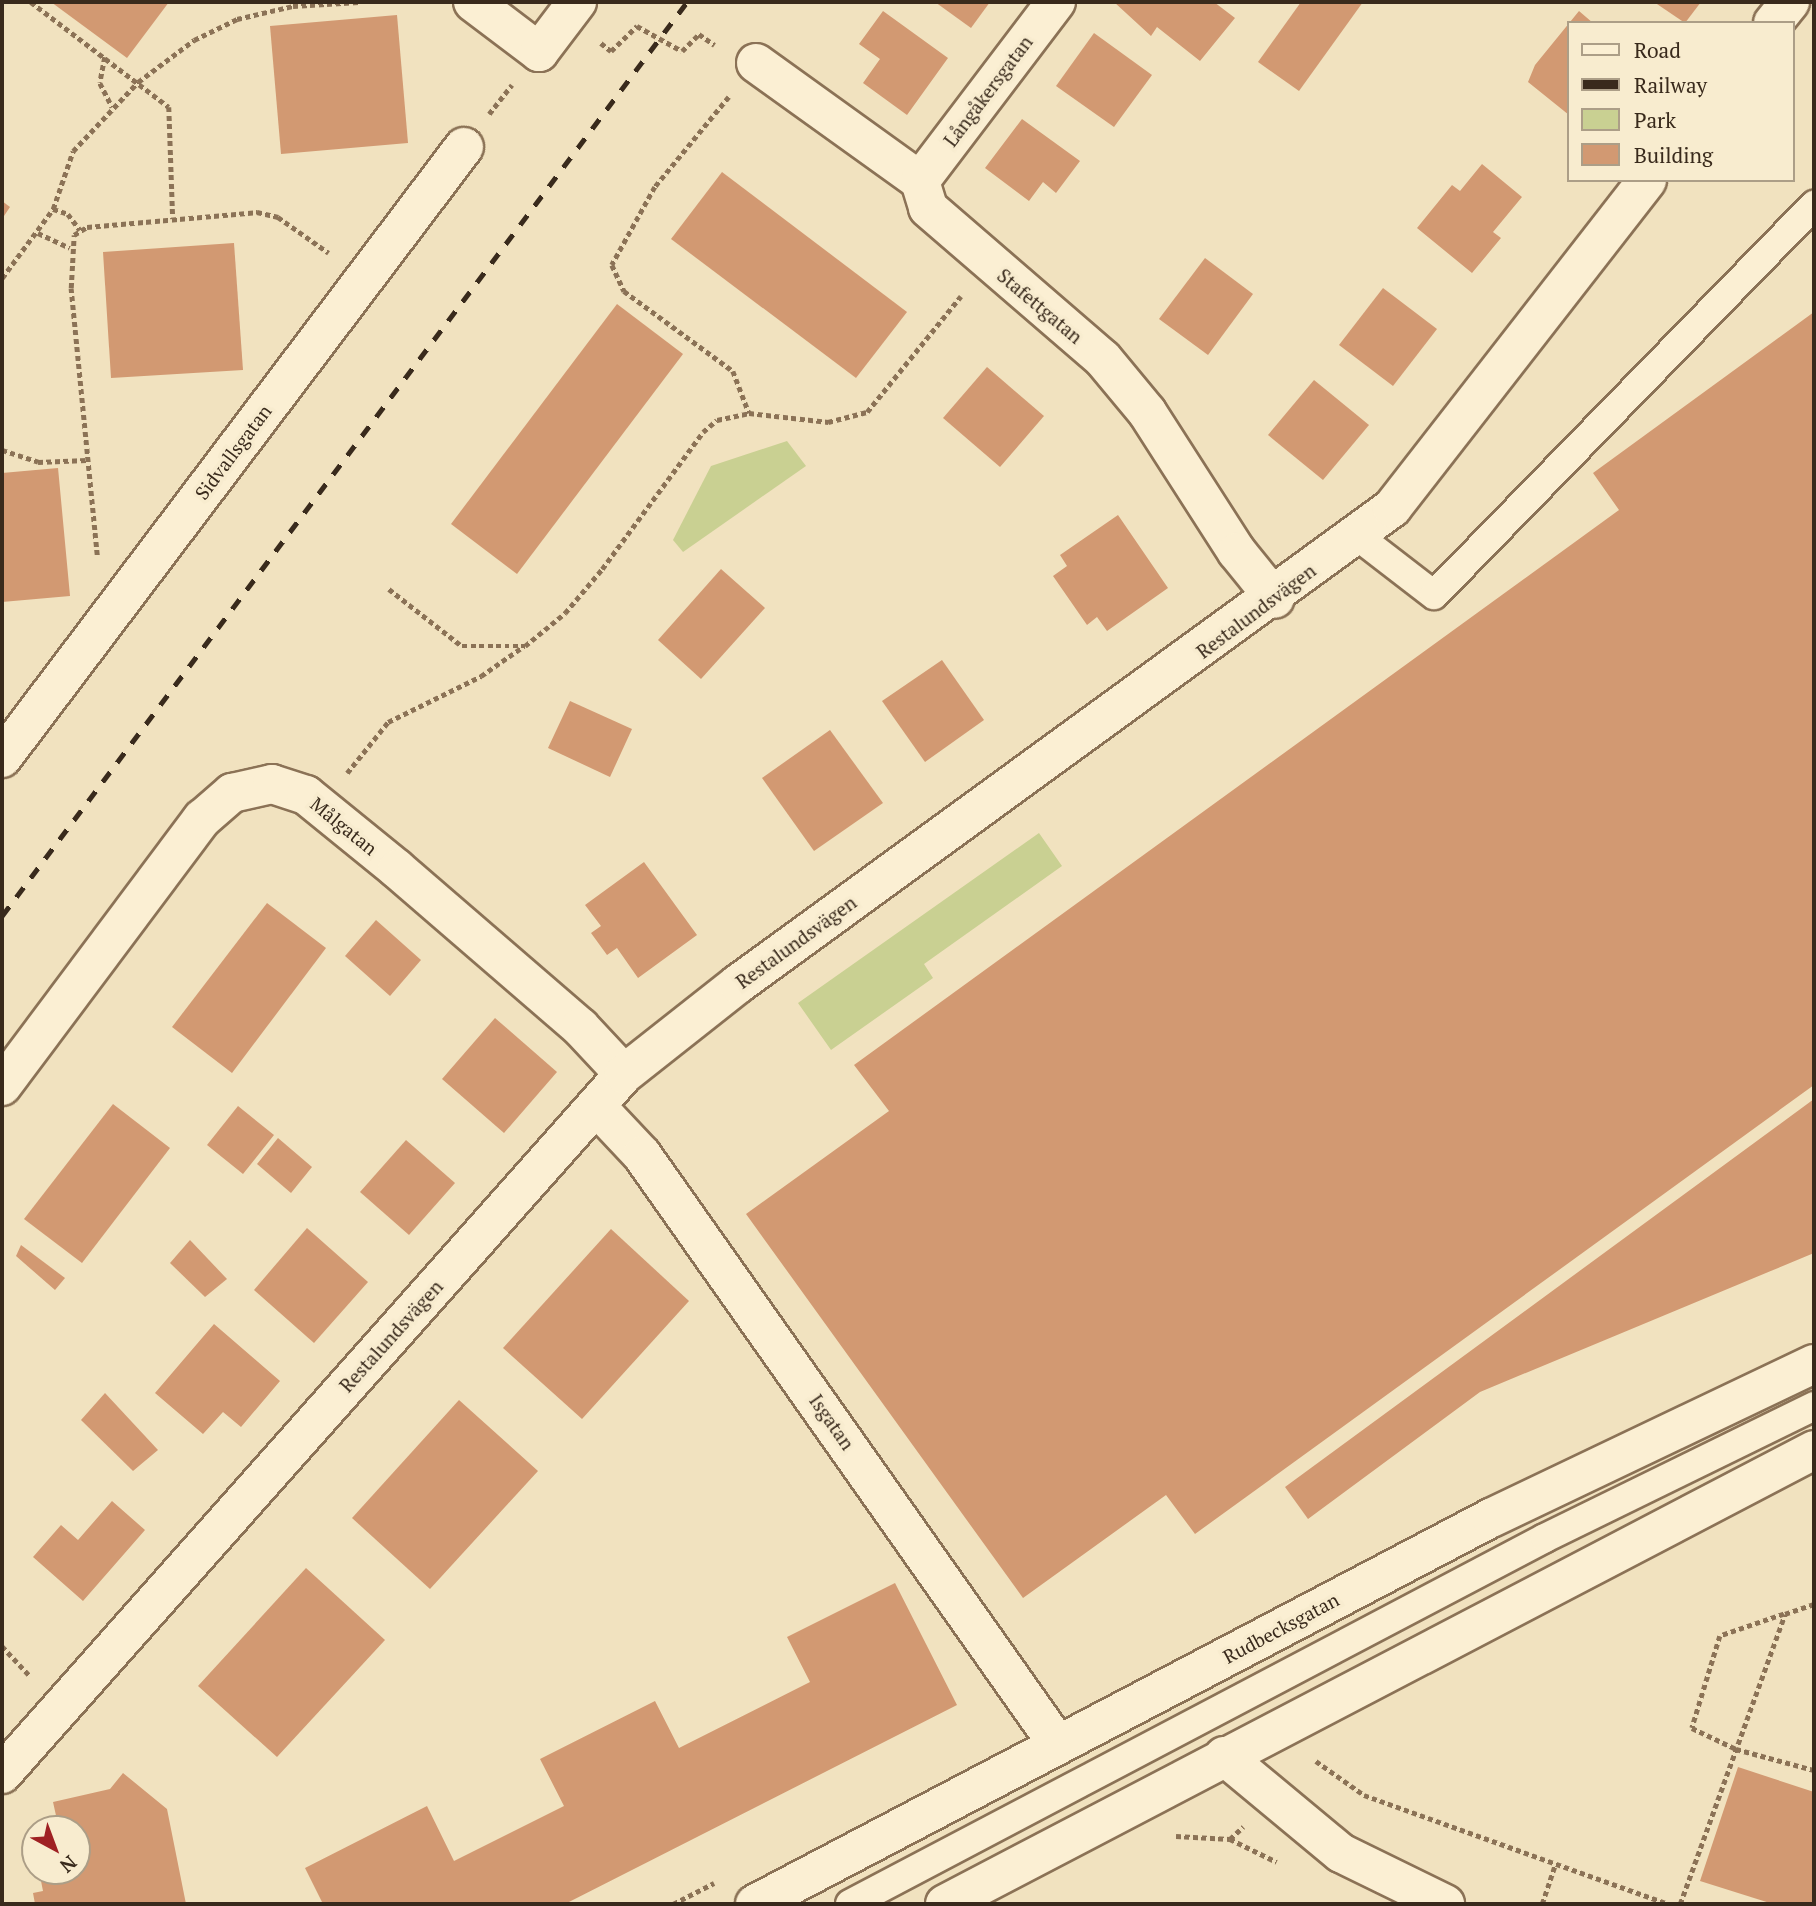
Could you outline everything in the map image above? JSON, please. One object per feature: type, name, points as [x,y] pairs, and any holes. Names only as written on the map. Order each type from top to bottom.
[{"type":"street","points":[[473,2],[539,52],[577,2]]},
{"type":"street","name":"Långåkersgatan","points":[[920,181],[1056,2]]},
{"type":"street","points":[[1775,21],[1790,2]]},
{"type":"street","points":[[756,63],[920,181]]},
{"type":"street","name":"Sidvallsgatan","points":[[2,758],[464,147]]},
{"type":"street","name":"Stafettgatan","points":[[920,181],[928,208],[986,262],[1103,359],[1147,412],[1237,552],[1275,599]]},
{"type":"street","name":"Restalundsvägen","points":[[2,1774],[624,1074],[738,984],[1275,599],[1392,508],[1645,182]]},
{"type":"street","name":"Målgatan","points":[[2,1086],[202,819],[232,793],[272,783],[320,806],[580,1027],[624,1074]]},
{"type":"street","name":"Isgatan","points":[[596,1106],[642,1155],[1058,1745]]},
{"type":"street","name":"Rudbecksgatan","points":[[755,1904],[1491,1518],[1814,1364]]},
{"type":"street","points":[[945,1904],[1814,1450]]},
{"type":"street","points":[[1224,1756],[1341,1853],[1445,1904]]},
{"type":"lane","points":[[1356,535],[1434,595],[1814,205]]},
{"type":"lane","points":[[850,1904],[1545,1538],[1814,1406]]},
{"type":"path","points":[[32,2],[169,107],[173,219]]},
{"type":"path","points":[[2,278],[38,233],[53,208],[73,151],[138,82],[194,40],[237,19],[293,6],[359,2]]},
{"type":"path","points":[[464,147],[539,52],[592,35],[611,51],[637,26],[682,51],[699,34],[756,63],[654,187],[612,265],[624,291],[733,371],[749,413]]},
{"type":"path","points":[[105,57],[100,83],[112,107]]},
{"type":"path","points":[[53,208],[68,214],[80,230]]},
{"type":"path","points":[[80,230],[173,219],[268,213],[363,279]]},
{"type":"path","points":[[80,230],[70,248],[97,557],[130,588]]},
{"type":"path","points":[[38,233],[70,248]]},
{"type":"path","points":[[320,806],[388,722],[481,676],[525,646],[565,613],[602,569],[703,432],[718,420],[749,413],[828,422],[867,411],[894,385],[986,262]]},
{"type":"path","points":[[2,450],[38,462],[87,460]]},
{"type":"path","points":[[389,589],[462,646],[525,646]]},
{"type":"path","points":[[1814,1604],[1720,1636],[1692,1728],[1736,1749],[1814,1770]]},
{"type":"path","points":[[1680,1904],[1785,1614]]},
{"type":"path","points":[[1315,1761],[1364,1795],[1669,1904]]},
{"type":"path","points":[[1160,1838],[1230,1839],[1283,1866]]},
{"type":"path","points":[[1542,1904],[1555,1865]]},
{"type":"green space","points":[[787,441],[806,466],[683,552],[673,540],[711,466]]},
{"type":"green space","points":[[1039,833],[1062,866],[924,964],[933,978],[831,1050],[798,1003]]},
{"type":"building","points":[[51,2],[169,2],[127,58]]},
{"type":"building","points":[[935,2],[990,2],[971,28]]},
{"type":"building","points":[[1114,2],[1214,2],[1235,18],[1200,61],[1157,27],[1151,36]]},
{"type":"building","points":[[1301,2],[1363,2],[1299,91],[1258,62]]},
{"type":"building","points":[[1654,2],[1701,2],[1687,21],[1682,21]]},
{"type":"building","points":[[883,11],[948,58],[907,115],[863,83],[880,59],[859,44]]},
{"type":"building","points":[[1579,11],[1591,21],[1571,21]]},
{"type":"building","points":[[397,15],[408,143],[281,154],[270,26]]},
{"type":"building","points":[[1568,24],[1568,114],[1528,82],[1535,65]]},
{"type":"building","points":[[1094,33],[1152,75],[1114,127],[1056,86]]},
{"type":"building","points":[[1022,119],[1080,161],[1056,193],[1043,182],[1029,201],[985,168]]},
{"type":"building","points":[[1482,164],[1522,197],[1493,232],[1501,238],[1472,273],[1417,228],[1452,185],[1460,191]]},
{"type":"building","points":[[722,172],[907,312],[856,378],[671,239]]},
{"type":"building","points":[[2,201],[10,207],[2,219]]},
{"type":"building","points":[[234,243],[243,370],[111,378],[103,252]]},
{"type":"building","points":[[1205,258],[1253,294],[1208,355],[1159,319]]},
{"type":"building","points":[[1383,288],[1437,329],[1393,386],[1339,345]]},
{"type":"building","points":[[617,304],[683,354],[517,574],[451,524]]},
{"type":"building","points":[[1814,312],[1814,1085],[1195,1534],[1166,1495],[1023,1598],[746,1214],[889,1111],[854,1065],[1619,510],[1593,473]]},
{"type":"building","points":[[987,367],[1044,416],[1000,467],[943,418]]},
{"type":"building","points":[[1314,380],[1369,425],[1323,480],[1268,435]]},
{"type":"building","points":[[58,468],[70,596],[2,602],[2,473]]},
{"type":"building","points":[[1118,515],[1168,588],[1107,631],[1097,617],[1087,625],[1053,576],[1067,566],[1060,555]]},
{"type":"building","points":[[721,569],[765,608],[701,679],[658,640]]},
{"type":"building","points":[[942,660],[984,720],[925,762],[882,701]]},
{"type":"building","points":[[570,701],[632,729],[610,777],[548,748]]},
{"type":"building","points":[[830,730],[883,803],[814,851],[762,778]]},
{"type":"building","points":[[644,862],[697,935],[638,978],[617,948],[607,955],[591,933],[601,926],[585,905]]},
{"type":"building","points":[[267,903],[326,948],[232,1073],[172,1027]]},
{"type":"building","points":[[376,920],[421,960],[390,996],[345,956]]},
{"type":"building","points":[[495,1018],[557,1072],[504,1133],[442,1079]]},
{"type":"building","points":[[1814,1099],[1814,1253],[1480,1392],[1308,1519],[1285,1487]]},
{"type":"building","points":[[113,1104],[170,1148],[82,1263],[24,1219]]},
{"type":"building","points":[[238,1106],[274,1135],[243,1174],[207,1145]]},
{"type":"building","points":[[278,1138],[312,1167],[291,1193],[257,1164]]},
{"type":"building","points":[[406,1140],[455,1183],[409,1235],[360,1192]]},
{"type":"building","points":[[307,1228],[368,1282],[314,1343],[254,1290]]},
{"type":"building","points":[[611,1229],[689,1301],[582,1419],[503,1348]]},
{"type":"building","points":[[190,1240],[227,1279],[205,1297],[170,1263]]},
{"type":"building","points":[[21,1245],[65,1278],[55,1290],[16,1256]]},
{"type":"building","points":[[214,1324],[280,1381],[241,1427],[223,1412],[203,1434],[155,1393]]},
{"type":"building","points":[[105,1393],[158,1450],[133,1471],[81,1420]]},
{"type":"building","points":[[459,1400],[538,1471],[430,1589],[352,1518]]},
{"type":"building","points":[[112,1501],[145,1530],[83,1601],[33,1557],[61,1525],[78,1540]]},
{"type":"building","points":[[306,1568],[385,1640],[277,1757],[198,1686]]},
{"type":"building","points":[[895,1583],[957,1705],[565,1904],[323,1904],[305,1868],[427,1806],[454,1861],[564,1806],[540,1759],[655,1701],[679,1748],[810,1682],[787,1637]]},
{"type":"building","points":[[1738,1767],[1814,1792],[1814,1904],[1773,1904],[1700,1881]]},
{"type":"building","points":[[123,1773],[167,1809],[186,1904],[35,1904],[33,1893],[43,1891],[42,1885],[91,1885],[91,1815],[56,1815],[53,1802],[110,1789]]},
{"type":"railway","points":[[2,916],[687,2]]}]
